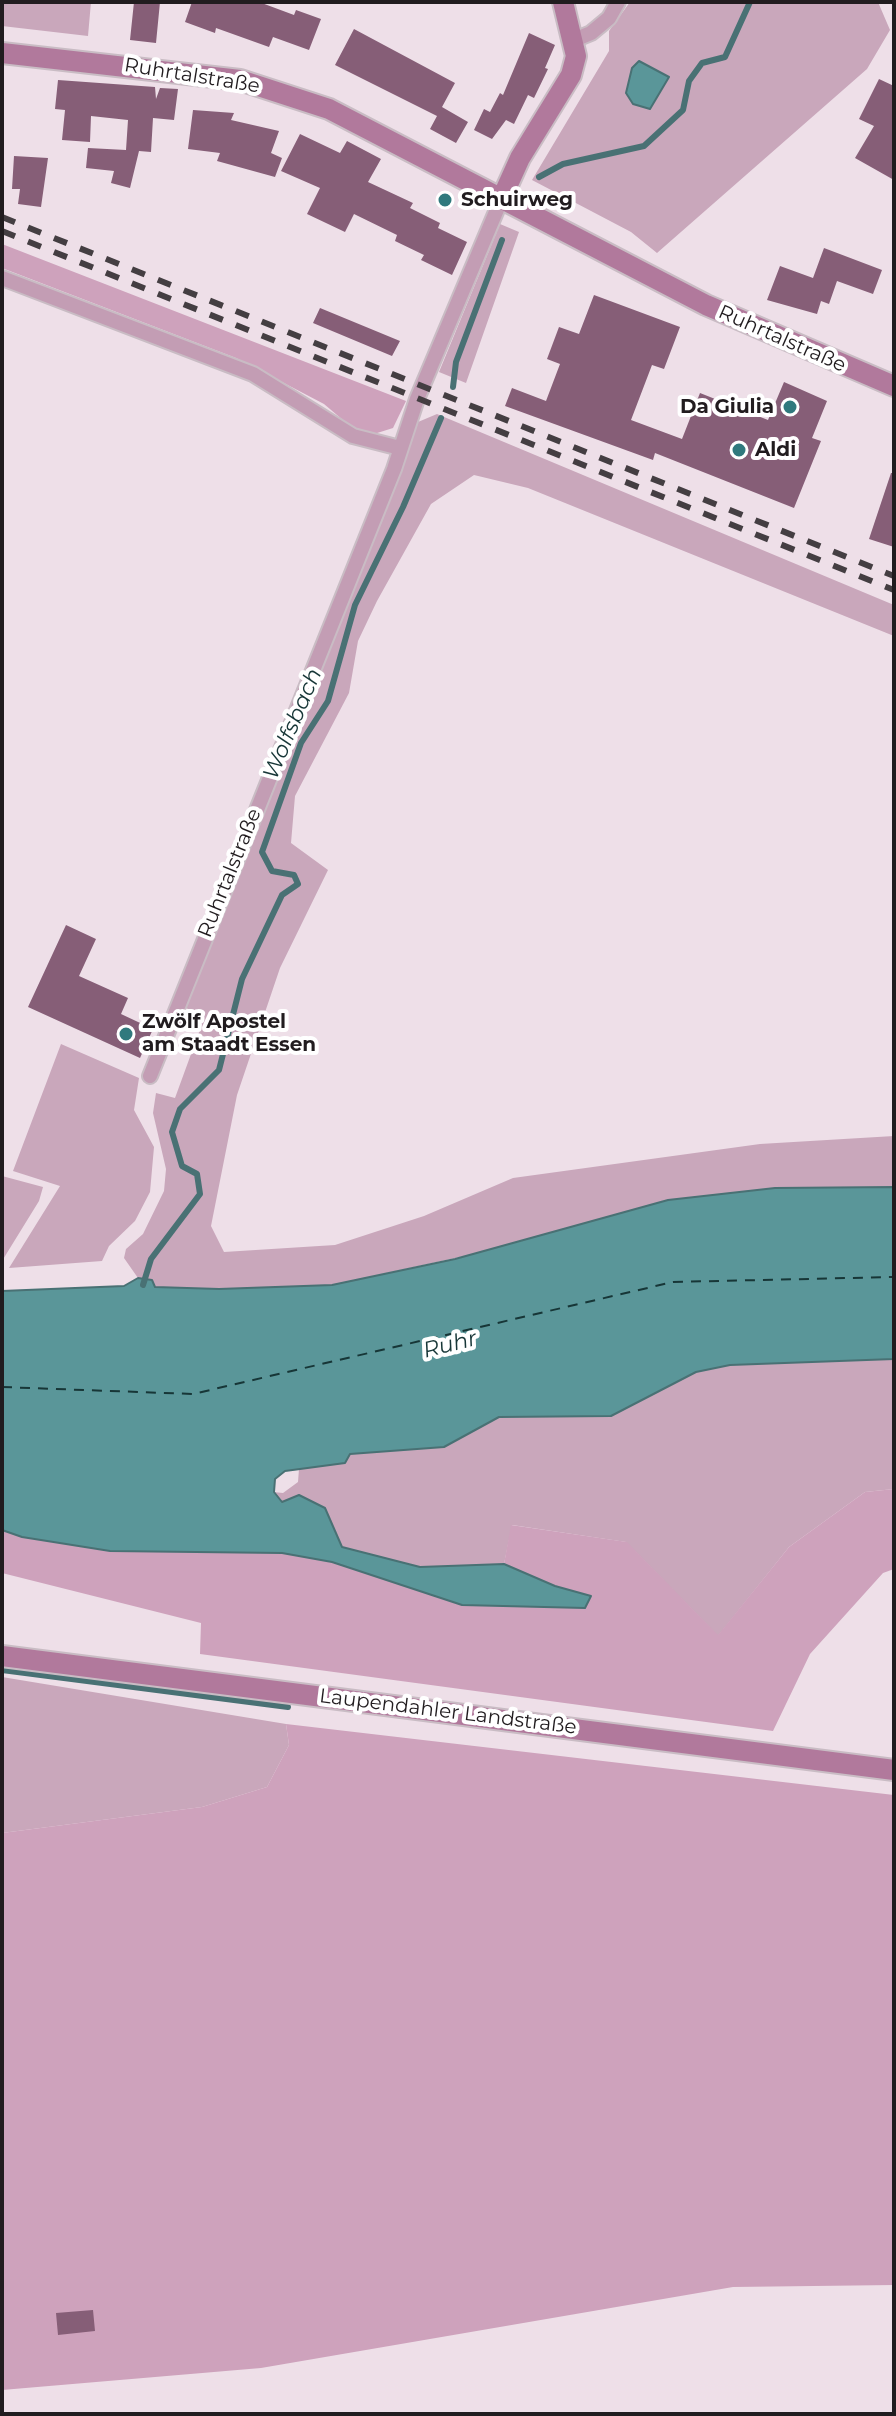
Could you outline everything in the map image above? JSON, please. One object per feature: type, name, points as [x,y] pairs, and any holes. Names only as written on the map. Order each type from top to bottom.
[{"type":"main road","points":[[501,200],[520,158],[571,75],[576,56],[563,2]]},
{"type":"main road","name":"Ruhrtalstraße","points":[[2,53],[240,80],[329,109],[706,305],[894,386]]},
{"type":"main road","name":"Laupendahler Landstraße","points":[[2,1656],[894,1770]]},
{"type":"street","points":[[574,40],[591,33],[609,18],[618,2]]},
{"type":"street","name":"Ruhrtalstraße","points":[[150,1076],[501,200]]},
{"type":"street","points":[[2,278],[253,374],[353,436],[400,448]]},
{"type":"shaded area","points":[[2,2],[91,2],[88,36],[2,26]]},
{"type":"shaded area","points":[[630,2],[878,2],[890,30],[867,69],[657,253],[631,232],[532,180],[609,51],[609,31]]},
{"type":"shaded area","points":[[500,224],[519,232],[466,383],[439,372]]},
{"type":"shaded area","points":[[2,244],[406,401],[393,428],[374,434],[350,426],[324,404],[236,358],[2,268]]},
{"type":"shaded area","points":[[437,414],[894,605],[894,636],[528,488],[474,475],[431,504],[358,641],[349,693],[295,796],[291,843],[328,870],[280,968],[237,1095],[211,1226],[224,1252],[335,1245],[424,1216],[513,1178],[760,1144],[894,1136],[894,1187],[775,1188],[332,1285],[219,1289],[155,1287],[152,1280],[138,1278],[124,1258],[126,1249],[143,1234],[164,1191],[166,1169],[153,1113],[156,1093],[175,1098],[202,1024],[183,1004],[418,422]]},
{"type":"shaded area","points":[[61,1044],[139,1078],[134,1110],[154,1147],[150,1192],[135,1221],[109,1246],[102,1261],[9,1268],[60,1186],[13,1171]]},
{"type":"shaded area","points":[[2,1176],[43,1187],[39,1201],[2,1261]]},
{"type":"shaded area","points":[[894,1359],[894,1489],[865,1492],[789,1547],[718,1636],[626,1542],[512,1525],[504,1564],[420,1567],[342,1547],[325,1508],[282,1502],[273,1492],[283,1493],[298,1482],[299,1469],[345,1463],[349,1454],[444,1447],[499,1417],[611,1416],[696,1372],[730,1365]]},
{"type":"shaded area","points":[[894,1489],[894,1569],[883,1573],[810,1654],[773,1731],[200,1654],[201,1623],[2,1573],[2,1530],[22,1537],[110,1551],[282,1553],[332,1562],[462,1605],[584,1608],[591,1596],[555,1586],[504,1564],[511,1525],[627,1542],[718,1635],[789,1547],[865,1492]]},
{"type":"shaded area","points":[[2,1677],[286,1724],[289,1745],[267,1787],[202,1807],[2,1833]]},
{"type":"shaded area","points":[[286,1724],[894,1795],[894,2285],[733,2287],[261,2368],[2,2390],[2,1833],[202,1807],[267,1787],[289,1745]]},
{"type":"water","points":[[639,61],[669,77],[650,109],[633,104],[626,93],[632,68]]},
{"type":"water","name":"Ruhr","points":[[894,1187],[894,1359],[730,1365],[696,1372],[611,1416],[499,1417],[444,1447],[350,1454],[345,1463],[285,1471],[275,1479],[274,1492],[282,1502],[299,1495],[325,1508],[342,1547],[420,1567],[504,1564],[555,1586],[591,1596],[585,1608],[462,1605],[332,1562],[282,1553],[110,1551],[22,1537],[2,1530],[2,1291],[124,1286],[138,1278],[152,1280],[155,1287],[219,1289],[332,1285],[455,1259],[668,1200],[775,1188]]},
{"type":"building","points":[[134,2],[160,2],[156,43],[130,40]]},
{"type":"building","points":[[192,2],[259,2],[294,15],[296,10],[321,19],[309,50],[273,37],[269,47],[216,28],[215,33],[185,22]]},
{"type":"building","points":[[354,29],[455,83],[442,107],[468,122],[456,143],[430,129],[437,116],[335,65]]},
{"type":"building","points":[[529,33],[555,45],[545,68],[548,69],[534,98],[528,95],[514,124],[506,120],[492,139],[474,130],[484,109],[490,112],[500,93],[503,95]]},
{"type":"building","points":[[879,79],[894,86],[894,180],[855,158],[874,126],[859,119]]},
{"type":"building","points":[[58,80],[155,87],[156,99],[160,88],[178,89],[174,120],[153,118],[151,152],[139,151],[130,188],[111,183],[114,171],[86,168],[88,148],[126,150],[128,120],[91,116],[90,142],[62,140],[65,110],[55,109]]},
{"type":"building","points":[[193,110],[234,113],[231,120],[279,131],[271,153],[282,158],[275,177],[217,161],[220,153],[188,149]]},
{"type":"building","points":[[300,134],[340,153],[347,141],[381,159],[368,182],[413,203],[410,208],[440,223],[438,228],[467,242],[452,275],[421,260],[424,255],[395,241],[397,235],[354,214],[345,232],[307,214],[320,188],[281,171]]},
{"type":"building","points":[[14,156],[48,158],[41,207],[18,204],[20,189],[12,189]]},
{"type":"building","points":[[824,248],[882,270],[873,294],[837,281],[829,304],[821,301],[817,314],[767,300],[780,266],[813,278]]},
{"type":"building","points":[[594,295],[680,327],[664,369],[652,365],[631,420],[682,439],[700,393],[768,420],[784,382],[827,401],[812,438],[821,441],[794,508],[655,453],[653,460],[505,406],[512,388],[546,401],[560,364],[547,359],[559,327],[579,334]]},
{"type":"building","points":[[320,308],[400,341],[392,356],[313,323]]},
{"type":"building","points":[[891,473],[894,473],[894,547],[869,539]]},
{"type":"building","points":[[66,925],[96,939],[79,976],[128,998],[121,1014],[153,1029],[140,1058],[28,1007]]},
{"type":"building","points":[[93,2310],[95,2331],[58,2335],[56,2313]]},
{"type":"waterway","name":"Wolfsbach","points":[[539,177],[563,164],[644,146],[683,110],[689,81],[702,63],[725,57],[750,2]]},
{"type":"waterway","name":"Wolfsbach","points":[[453,387],[456,362],[502,240]]},
{"type":"waterway","name":"Wolfsbach","points":[[143,1285],[151,1259],[200,1194],[197,1174],[182,1166],[172,1132],[180,1109],[219,1070],[242,979],[282,895],[298,884],[294,875],[272,871],[262,852],[301,743],[328,701],[355,605],[403,507],[441,418]]},
{"type":"waterway","points":[[2,1670],[288,1707]]},
{"type":"ferry route","points":[[2,1387],[193,1394],[673,1282],[894,1277]]},
{"type":"railway","points":[[2,217],[894,576]]},
{"type":"railway","points":[[2,231],[894,590]]},
{"type":"place","name":"Schuirweg","points":[[445,200]]},
{"type":"place","name":"Da Giulia","points":[[790,407]]},
{"type":"place","name":"Aldi","points":[[739,450]]},
{"type":"place","name":"Zwölf Apostel am Staadt Essen","points":[[126,1034]]}]
